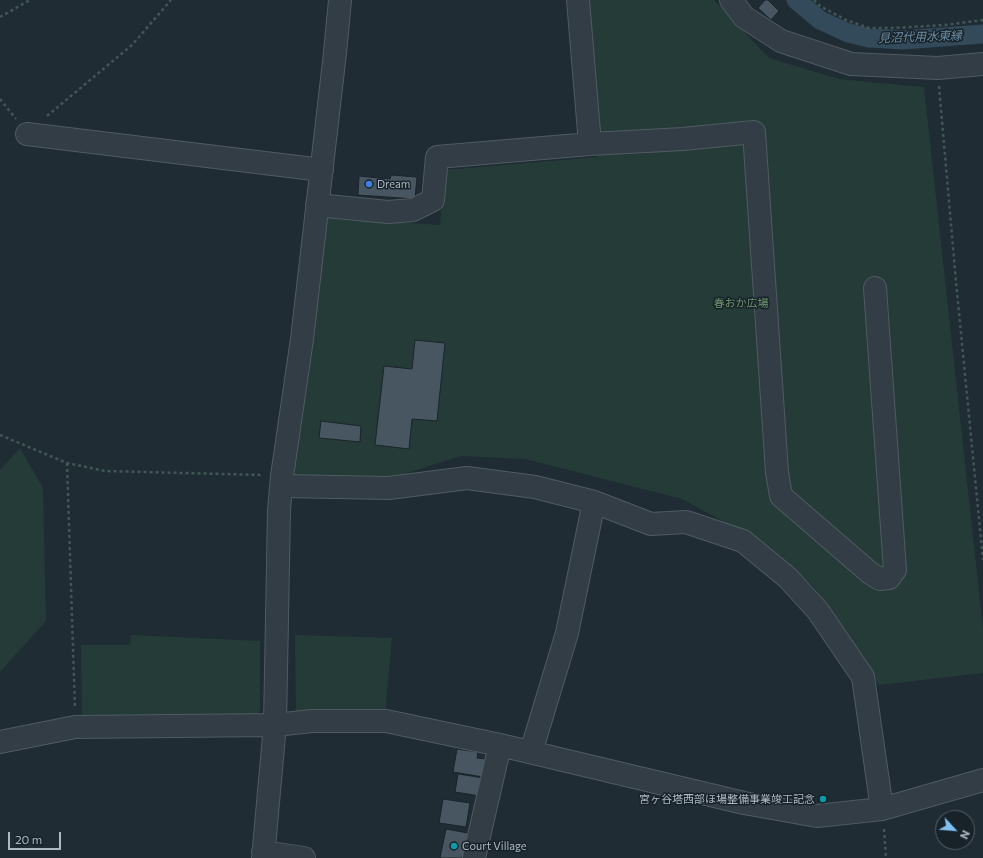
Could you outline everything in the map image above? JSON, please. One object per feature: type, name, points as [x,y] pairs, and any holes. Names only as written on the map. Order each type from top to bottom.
[{"type":"street","points":[[304,858],[263,855],[275,725],[279,510],[302,339],[340,0]]},
{"type":"street","points":[[578,0],[590,144]]},
{"type":"street","points":[[731,0],[744,17],[781,41],[851,64],[938,68],[983,64]]},
{"type":"street","points":[[317,205],[388,212],[413,210],[433,200],[437,157],[590,144],[683,139],[754,132],[776,464],[781,496],[870,573],[880,579],[889,578],[895,570],[875,288]]},
{"type":"street","points":[[27,134],[322,170]]},
{"type":"street","points":[[282,481],[388,488],[467,478],[535,487],[594,502],[651,524],[686,522],[743,541],[788,578],[818,611],[863,676],[882,809]]},
{"type":"street","points":[[531,752],[567,633],[594,502]]},
{"type":"street","points":[[0,742],[75,727],[275,725],[312,720],[386,721],[531,752],[744,803],[817,816],[882,809],[983,780]]},
{"type":"street","points":[[474,858],[500,745]]},
{"type":"path","points":[[0,17],[30,0]]},
{"type":"path","points":[[0,99],[27,134],[132,46],[171,0]]},
{"type":"path","points":[[814,0],[820,6],[846,20],[869,28],[945,25],[983,20]]},
{"type":"path","points":[[938,68],[956,282],[983,560]]},
{"type":"path","points":[[0,435],[67,463],[105,471],[282,481]]},
{"type":"path","points":[[67,463],[75,727]]},
{"type":"path","points":[[882,809],[886,858]]},
{"type":"green space","name":"春おか広場","points":[[585,0],[714,0],[769,58],[839,79],[924,87],[983,628],[983,673],[879,685],[812,585],[748,535],[682,499],[525,459],[461,456],[385,480],[290,482],[323,217],[440,225],[445,170],[597,157]]},
{"type":"green space","points":[[20,448],[43,488],[46,621],[0,672],[0,470]]},
{"type":"green space","points":[[131,635],[260,641],[260,710],[255,717],[82,718],[81,645],[130,645]]},
{"type":"green space","points":[[295,635],[392,638],[385,713],[296,712]]},
{"type":"building","points":[[765,0],[768,0],[779,11],[771,20],[758,8]]},
{"type":"building","points":[[391,175],[417,177],[415,199],[358,195],[359,176],[390,179]]},
{"type":"building","points":[[415,340],[445,343],[437,421],[412,419],[409,449],[375,445],[384,366],[412,369]]},
{"type":"building","points":[[321,421],[361,426],[360,442],[319,438]]},
{"type":"building","points":[[457,749],[478,752],[477,758],[486,759],[483,777],[453,772]]},
{"type":"building","points":[[458,774],[484,778],[480,796],[455,792]]},
{"type":"building","points":[[443,799],[470,803],[466,827],[439,823]]},
{"type":"building","name":"Court Village","points":[[446,829],[468,833],[463,858],[440,858]]},
{"type":"waterway","name":"見沼代用水東縁","points":[[796,0],[820,20],[848,33],[869,38],[903,40],[983,34]]},
{"type":"place","name":"Dream","points":[[369,184]]},
{"type":"place","name":"宮ヶ谷塔西部ほ場整備事業竣工記念","points":[[823,799]]},
{"type":"place","name":"Court Village","points":[[454,846]]}]
